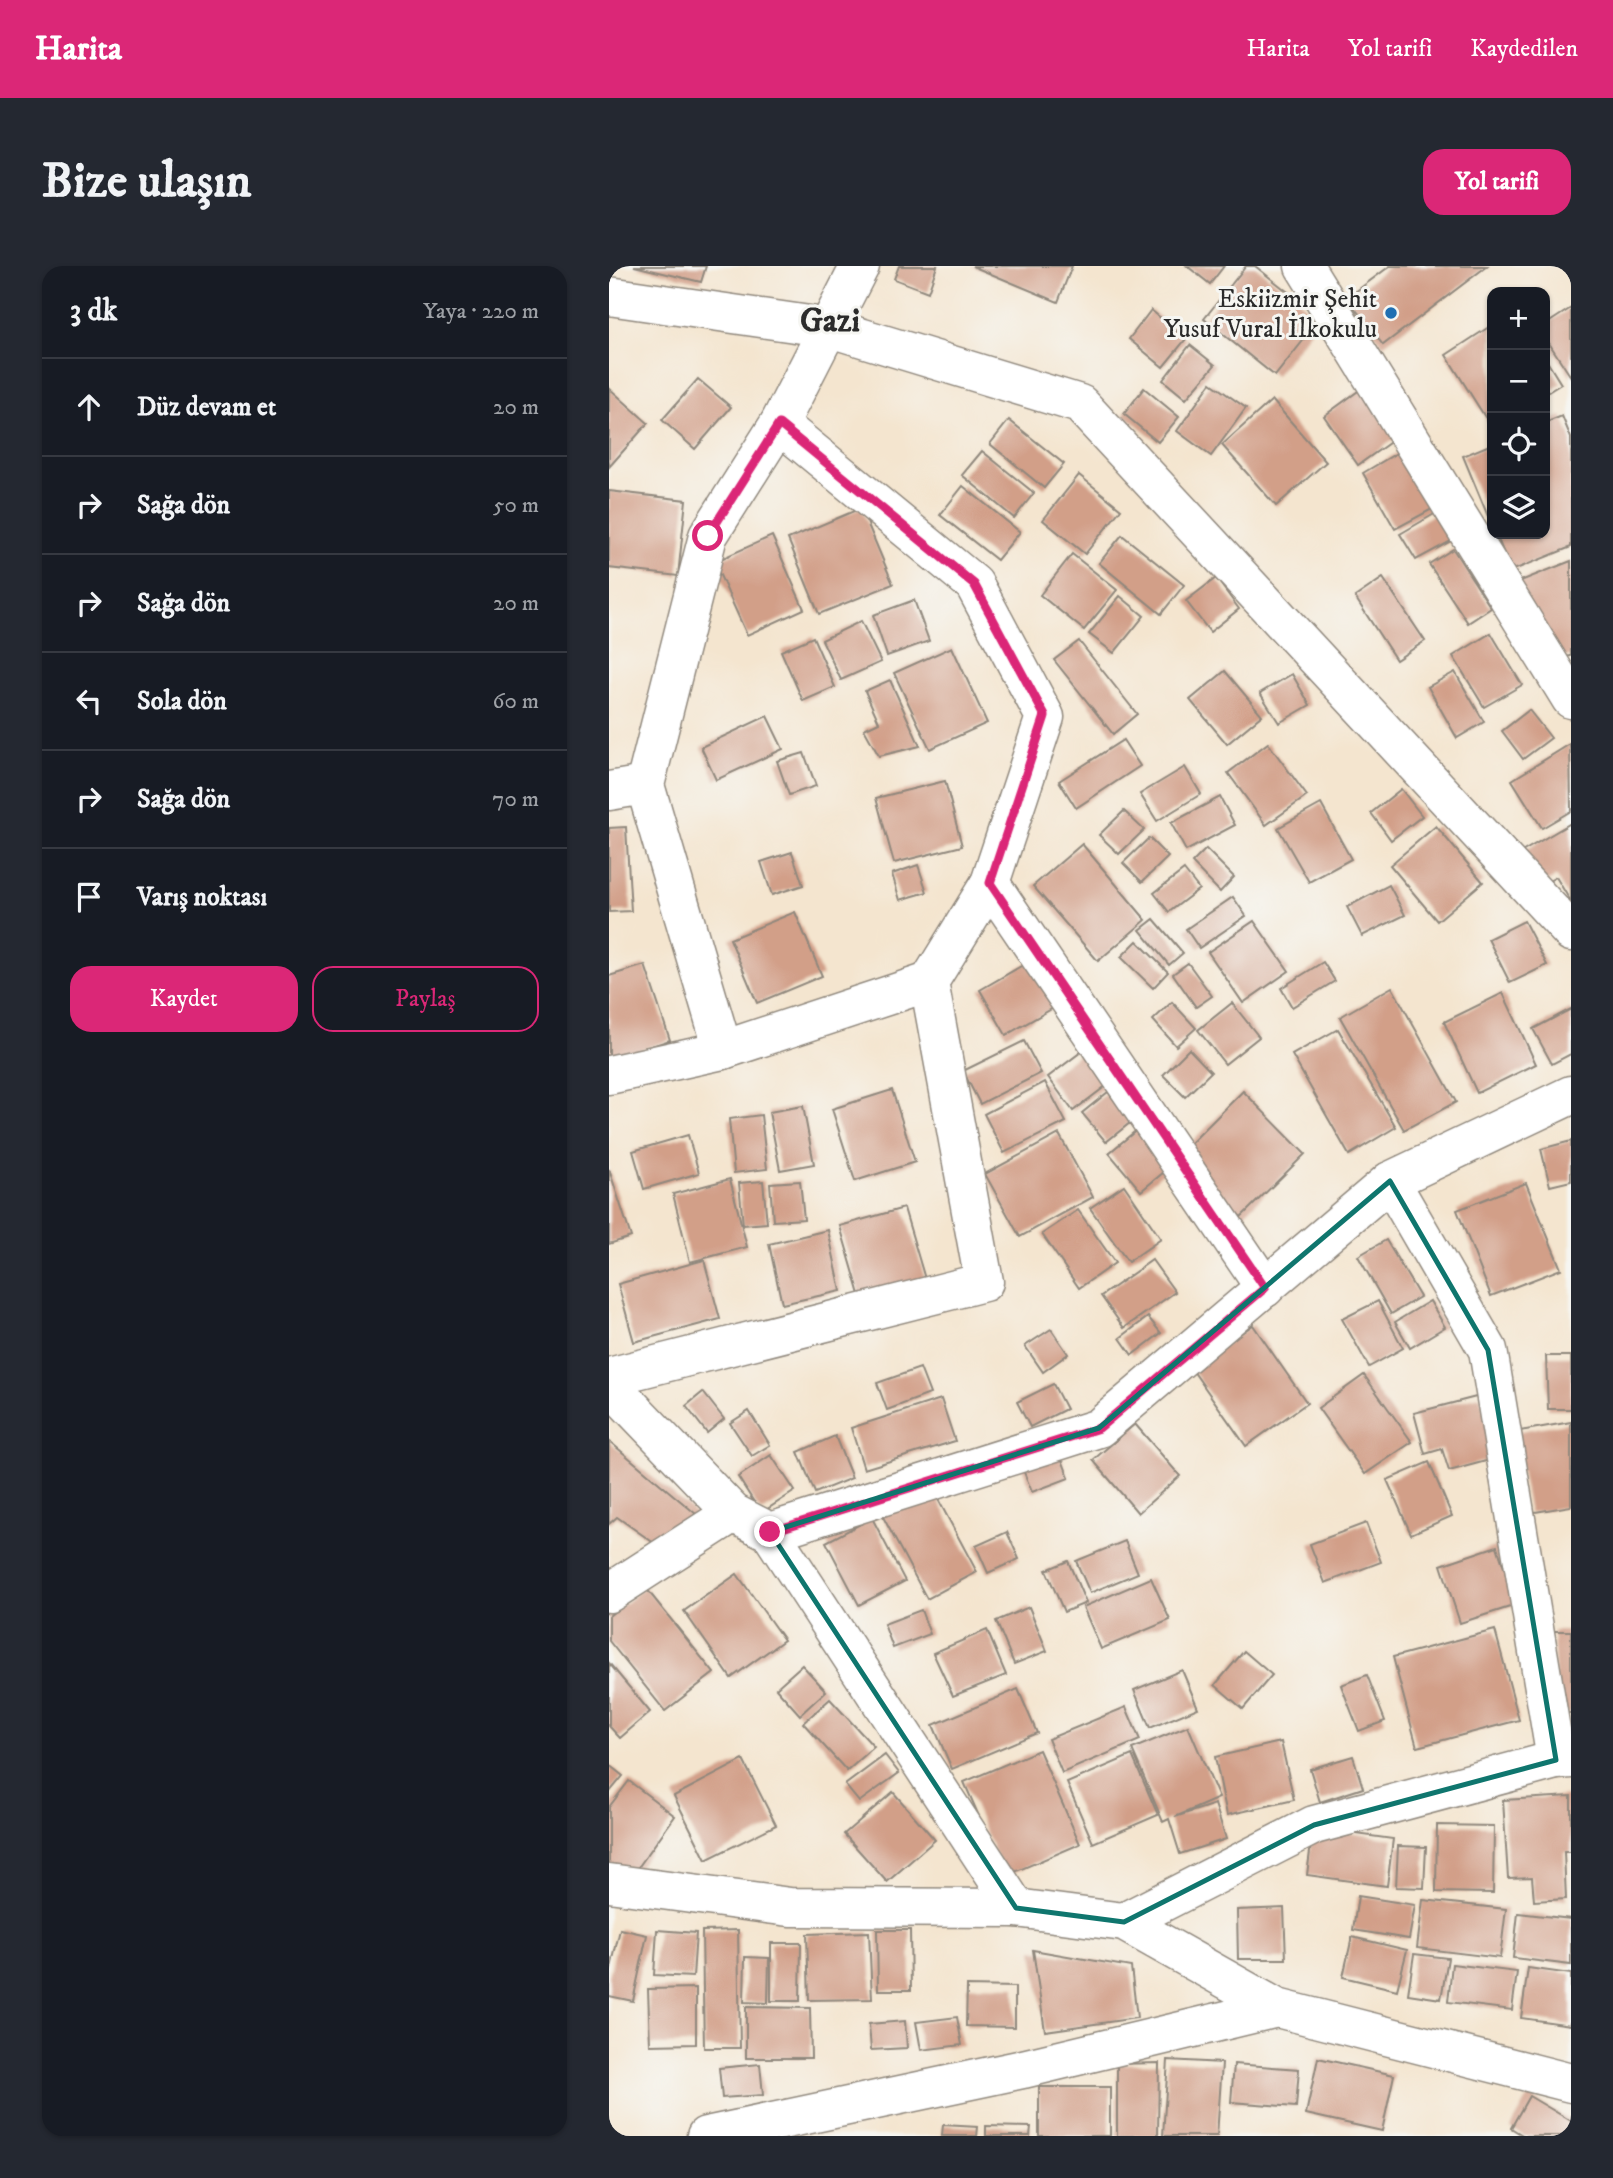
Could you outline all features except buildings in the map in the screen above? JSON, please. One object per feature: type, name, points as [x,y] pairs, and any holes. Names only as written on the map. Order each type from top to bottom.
[{"type":"street","points":[[723,1050],[627,788],[708,536],[779,424],[860,266]]},
{"type":"street","points":[[1304,266],[1571,699]]},
{"type":"street","points":[[609,296],[830,328],[1080,404],[1571,932]]},
{"type":"street","points":[[609,1075],[723,1050],[929,982],[990,883],[1045,716],[974,584],[779,424]]},
{"type":"street","points":[[990,883],[1265,1288]]},
{"type":"street","points":[[609,1377],[984,1282],[929,982]]},
{"type":"street","points":[[770,1532],[1099,1428],[1390,1181],[1571,1095]]},
{"type":"street","points":[[1124,1922],[1314,1825],[1563,1760],[1488,1350],[1390,1181]]},
{"type":"street","points":[[609,1384],[733,1513],[770,1532],[1016,1908]]},
{"type":"street","points":[[609,1593],[733,1513]]},
{"type":"street","points":[[609,1883],[790,1907],[1016,1908],[1124,1922],[1277,2008],[1571,2083]]},
{"type":"street","points":[[706,2136],[1023,2068],[1277,2008]]},
{"type":"highlighted area","points":[[1390,1181],[1488,1350],[1556,1760],[1314,1825],[1124,1922],[1016,1908],[770,1532],[1099,1428]]},
{"type":"place","name":"Eskiizmir Şehit Yusuf Vural İlkokulu","points":[[1391,313]]},
{"type":"district","name":"Gazi","points":[[830,319]]},
{"type":"route","points":[[708,536],[779,424],[974,584],[1045,716],[990,883],[1265,1288],[1099,1428],[770,1532]]}]
